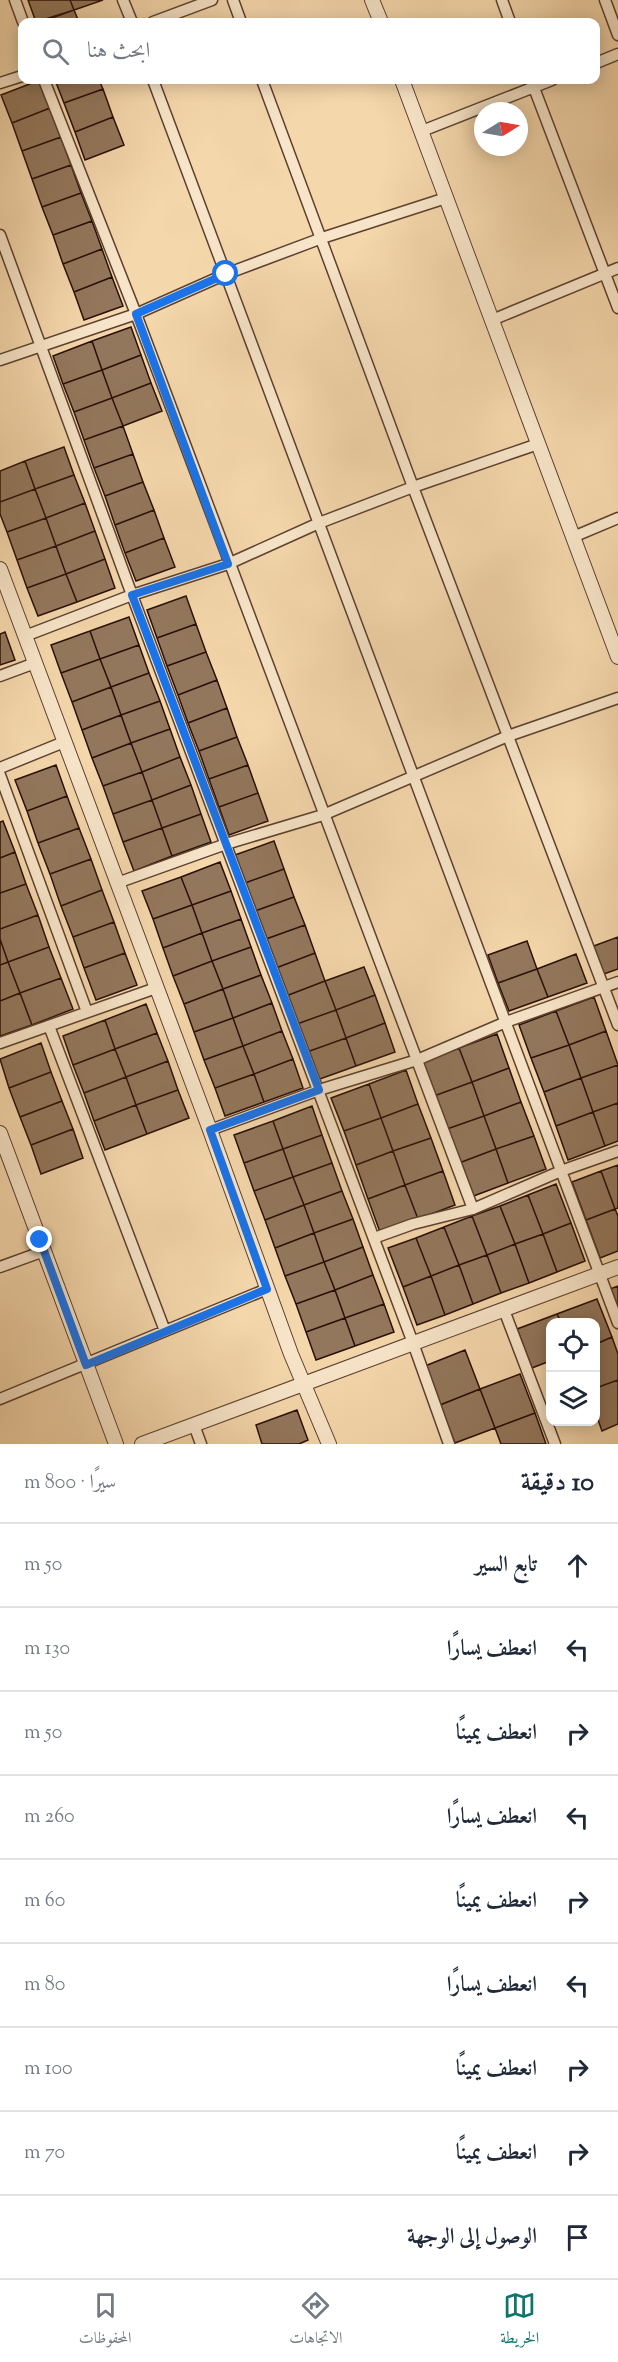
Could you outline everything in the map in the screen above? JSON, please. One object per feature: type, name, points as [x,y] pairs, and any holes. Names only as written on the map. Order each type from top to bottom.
[{"type":"street","points":[[15,0],[22,18]]},
{"type":"street","points":[[123,0],[130,18]]},
{"type":"street","points":[[164,18],[212,0]]},
{"type":"street","points":[[233,0],[240,18]]},
{"type":"street","points":[[372,0],[379,18]]},
{"type":"street","points":[[502,0],[509,18]]},
{"type":"street","points":[[605,0],[618,35]]},
{"type":"street","points":[[600,61],[618,54]]},
{"type":"street","points":[[0,83],[18,77]]},
{"type":"street","points":[[46,84],[136,314],[322,815],[473,1209]]},
{"type":"street","points":[[155,84],[618,1323]]},
{"type":"street","points":[[264,84],[413,486],[618,1025]]},
{"type":"street","points":[[404,84],[618,657]]},
{"type":"street","points":[[422,131],[531,84]]},
{"type":"street","points":[[533,84],[618,308]]},
{"type":"street","points":[[0,360],[40,344],[136,314],[226,274],[322,238],[446,198]]},
{"type":"street","points":[[0,235],[132,595],[413,1343],[448,1444]]},
{"type":"street","points":[[492,320],[618,268]]},
{"type":"street","points":[[25,636],[132,595],[228,564],[319,523],[413,486],[538,444]]},
{"type":"street","points":[[573,537],[618,518]]},
{"type":"street","points":[[0,569],[210,1130],[267,1289],[303,1384],[329,1444]]},
{"type":"street","points":[[0,676],[35,663]]},
{"type":"street","points":[[117,883],[226,844],[322,815],[508,736],[618,698]]},
{"type":"street","points":[[0,768],[64,742]]},
{"type":"street","points":[[0,775],[87,1012]]},
{"type":"street","points":[[210,1130],[319,1090],[417,1060],[506,1022],[618,982]]},
{"type":"street","points":[[0,1043],[156,988]]},
{"type":"street","points":[[49,1026],[165,1331]]},
{"type":"street","points":[[0,1133],[116,1444]]},
{"type":"street","points":[[374,1238],[413,1224],[473,1209],[561,1171],[618,1151]]},
{"type":"street","points":[[0,1268],[44,1251]]},
{"type":"street","points":[[142,1444],[618,1268]]},
{"type":"street","points":[[0,1399],[267,1289]]},
{"type":"street","points":[[504,1310],[555,1444]]},
{"type":"street","points":[[194,1425],[201,1444]]},
{"type":"building","points":[[28,0],[70,0],[74,10],[49,18],[35,18]]},
{"type":"building","points":[[70,0],[103,0],[74,10]]},
{"type":"building","points":[[74,10],[77,18],[52,18]]},
{"type":"building","points":[[30,84],[41,84],[50,108],[12,123],[1,95]]},
{"type":"building","points":[[57,84],[101,84],[103,89],[64,103]]},
{"type":"building","points":[[103,89],[113,117],[75,132],[64,103]]},
{"type":"building","points":[[50,108],[61,137],[22,151],[12,123]]},
{"type":"building","points":[[113,117],[124,145],[85,160],[75,132]]},
{"type":"building","points":[[61,137],[71,165],[32,179],[22,151]]},
{"type":"building","points":[[71,165],[81,193],[42,207],[32,179]]},
{"type":"building","points":[[81,193],[92,221],[53,235],[42,207]]},
{"type":"building","points":[[92,221],[102,249],[63,264],[53,235]]},
{"type":"building","points":[[102,249],[112,277],[74,292],[63,264]]},
{"type":"building","points":[[112,277],[123,306],[84,320],[74,292]]},
{"type":"building","points":[[131,327],[141,355],[102,370],[92,341]]},
{"type":"building","points":[[92,341],[102,370],[63,384],[53,356]]},
{"type":"building","points":[[141,355],[151,383],[112,398],[102,370]]},
{"type":"building","points":[[102,370],[112,398],[74,412],[63,384]]},
{"type":"building","points":[[151,383],[162,411],[123,426],[112,398]]},
{"type":"building","points":[[112,398],[123,426],[84,440],[74,412]]},
{"type":"building","points":[[123,426],[133,454],[94,468],[84,440]]},
{"type":"building","points":[[64,447],[74,475],[35,489],[25,461]]},
{"type":"building","points":[[133,454],[143,482],[105,496],[94,468]]},
{"type":"building","points":[[25,461],[35,489],[0,502],[0,471]]},
{"type":"building","points":[[74,475],[85,503],[46,518],[35,489]]},
{"type":"building","points":[[143,482],[154,510],[115,525],[105,496]]},
{"type":"building","points":[[35,489],[46,518],[7,532],[0,514],[0,502]]},
{"type":"building","points":[[85,503],[95,531],[56,546],[46,518]]},
{"type":"building","points":[[154,510],[164,538],[125,553],[115,525]]},
{"type":"building","points":[[46,518],[56,546],[17,560],[7,532]]},
{"type":"building","points":[[95,531],[105,559],[66,574],[56,546]]},
{"type":"building","points":[[164,538],[175,567],[136,581],[125,553]]},
{"type":"building","points":[[56,546],[66,574],[27,588],[17,560]]},
{"type":"building","points":[[105,559],[115,588],[77,602],[66,574]]},
{"type":"building","points":[[66,574],[77,602],[38,616],[27,588]]},
{"type":"building","points":[[186,596],[196,624],[157,638],[147,610]]},
{"type":"building","points":[[129,617],[139,645],[100,659],[90,631]]},
{"type":"building","points":[[196,624],[206,652],[167,666],[157,638]]},
{"type":"building","points":[[90,631],[100,659],[61,673],[51,645]]},
{"type":"building","points":[[5,632],[15,660],[0,665],[0,634]]},
{"type":"building","points":[[139,645],[149,673],[111,687],[100,659]]},
{"type":"building","points":[[206,652],[217,680],[178,695],[167,666]]},
{"type":"building","points":[[100,659],[111,687],[72,702],[61,673]]},
{"type":"building","points":[[149,673],[160,701],[121,715],[111,687]]},
{"type":"building","points":[[217,680],[227,708],[188,723],[178,695]]},
{"type":"building","points":[[111,687],[121,715],[82,730],[72,702]]},
{"type":"building","points":[[160,701],[170,729],[131,743],[121,715]]},
{"type":"building","points":[[227,708],[237,737],[199,751],[188,723]]},
{"type":"building","points":[[121,715],[131,743],[92,758],[82,730]]},
{"type":"building","points":[[170,729],[180,757],[142,772],[131,743]]},
{"type":"building","points":[[237,737],[248,765],[209,779],[199,751]]},
{"type":"building","points":[[131,743],[142,772],[103,786],[92,758]]},
{"type":"building","points":[[180,757],[191,785],[152,800],[142,772]]},
{"type":"building","points":[[56,765],[67,796],[27,811],[15,780]]},
{"type":"building","points":[[248,765],[258,793],[219,807],[209,779]]},
{"type":"building","points":[[142,772],[152,800],[113,814],[103,786]]},
{"type":"building","points":[[191,785],[201,814],[162,828],[152,800]]},
{"type":"building","points":[[258,793],[268,821],[229,835],[219,807]]},
{"type":"building","points":[[67,796],[79,828],[38,843],[27,811]]},
{"type":"building","points":[[152,800],[162,828],[123,842],[113,814]]},
{"type":"building","points":[[201,814],[211,842],[172,856],[162,828]]},
{"type":"building","points":[[3,821],[15,852],[0,858],[0,822]]},
{"type":"building","points":[[79,828],[91,859],[50,874],[38,843]]},
{"type":"building","points":[[162,828],[172,856],[134,871],[123,842]]},
{"type":"building","points":[[274,841],[284,869],[245,883],[235,855]]},
{"type":"building","points":[[15,852],[26,884],[0,893],[0,858]]},
{"type":"building","points":[[91,859],[102,890],[61,906],[50,874]]},
{"type":"building","points":[[220,862],[231,891],[192,905],[181,877]]},
{"type":"building","points":[[284,869],[294,897],[255,911],[245,883]]},
{"type":"building","points":[[181,877],[192,905],[153,919],[142,891]]},
{"type":"building","points":[[26,884],[38,915],[0,929],[0,893]]},
{"type":"building","points":[[102,890],[114,922],[73,937],[61,906]]},
{"type":"building","points":[[231,891],[241,919],[202,933],[192,905]]},
{"type":"building","points":[[294,897],[305,925],[266,939],[255,911]]},
{"type":"building","points":[[192,905],[202,933],[163,948],[153,919]]},
{"type":"building","points":[[38,915],[49,947],[8,962],[0,939],[0,929]]},
{"type":"building","points":[[241,919],[251,947],[212,961],[202,933]]},
{"type":"building","points":[[114,922],[125,953],[84,968],[73,937]]},
{"type":"building","points":[[305,925],[315,953],[276,968],[266,939]]},
{"type":"building","points":[[202,933],[212,961],[173,976],[163,948]]},
{"type":"building","points":[[618,937],[618,969],[601,975],[591,947]]},
{"type":"building","points":[[0,939],[8,962],[0,965]]},
{"type":"building","points":[[527,941],[537,969],[498,983],[488,955]]},
{"type":"building","points":[[49,947],[61,978],[20,993],[8,962]]},
{"type":"building","points":[[251,947],[261,975],[223,989],[212,961]]},
{"type":"building","points":[[125,953],[137,985],[96,1000],[84,968]]},
{"type":"building","points":[[315,953],[325,981],[286,996],[276,968]]},
{"type":"building","points":[[576,954],[587,983],[548,997],[537,969]]},
{"type":"building","points":[[212,961],[223,989],[184,1004],[173,976]]},
{"type":"building","points":[[8,962],[20,993],[0,1001],[0,965]]},
{"type":"building","points":[[364,967],[375,995],[336,1010],[325,981]]},
{"type":"building","points":[[537,969],[548,997],[509,1011],[498,983]]},
{"type":"building","points":[[261,975],[272,1003],[233,1018],[223,989]]},
{"type":"building","points":[[61,978],[73,1009],[32,1025],[20,993]]},
{"type":"building","points":[[325,981],[336,1010],[297,1024],[286,996]]},
{"type":"building","points":[[223,989],[233,1018],[194,1032],[184,1004]]},
{"type":"building","points":[[20,993],[32,1025],[0,1036],[0,1001]]},
{"type":"building","points":[[375,995],[385,1023],[346,1038],[336,1010]]},
{"type":"building","points":[[594,997],[606,1031],[569,1045],[556,1011]]},
{"type":"building","points":[[272,1003],[282,1031],[243,1046],[233,1018]]},
{"type":"building","points":[[146,1004],[157,1033],[115,1049],[105,1020]]},
{"type":"building","points":[[336,1010],[346,1038],[307,1052],[297,1024]]},
{"type":"building","points":[[556,1011],[569,1045],[531,1058],[519,1025]]},
{"type":"building","points":[[233,1018],[243,1046],[204,1060],[194,1032]]},
{"type":"building","points":[[105,1020],[115,1049],[73,1065],[63,1036]]},
{"type":"building","points":[[385,1023],[395,1052],[356,1066],[346,1038]]},
{"type":"building","points":[[282,1031],[293,1059],[254,1074],[243,1046]]},
{"type":"building","points":[[606,1031],[618,1065],[581,1078],[569,1045]]},
{"type":"building","points":[[157,1033],[168,1061],[126,1077],[115,1049]]},
{"type":"building","points":[[497,1034],[509,1068],[472,1082],[459,1048]]},
{"type":"building","points":[[346,1038],[356,1066],[317,1080],[307,1052]]},
{"type":"building","points":[[41,1043],[51,1072],[9,1088],[0,1059]]},
{"type":"building","points":[[569,1045],[581,1078],[544,1092],[531,1058]]},
{"type":"building","points":[[243,1046],[254,1074],[215,1088],[204,1060]]},
{"type":"building","points":[[459,1048],[472,1082],[434,1096],[422,1062]]},
{"type":"building","points":[[115,1049],[126,1077],[84,1093],[73,1065]]},
{"type":"building","points":[[293,1059],[303,1088],[264,1102],[254,1074]]},
{"type":"building","points":[[168,1061],[178,1090],[136,1105],[126,1077]]},
{"type":"building","points":[[618,1065],[618,1103],[593,1112],[581,1078]]},
{"type":"building","points":[[509,1068],[521,1102],[484,1116],[472,1082]]},
{"type":"building","points":[[406,1070],[418,1104],[381,1118],[369,1084]]},
{"type":"building","points":[[51,1072],[62,1101],[20,1117],[9,1088]]},
{"type":"building","points":[[254,1074],[264,1102],[225,1116],[215,1088]]},
{"type":"building","points":[[126,1077],[136,1105],[94,1121],[84,1093]]},
{"type":"building","points":[[581,1078],[593,1112],[556,1126],[544,1092]]},
{"type":"building","points":[[472,1082],[484,1116],[447,1129],[434,1096]]},
{"type":"building","points":[[369,1084],[381,1118],[344,1131],[331,1098]]},
{"type":"building","points":[[178,1090],[189,1118],[147,1134],[136,1105]]},
{"type":"building","points":[[62,1101],[73,1129],[31,1145],[20,1117]]},
{"type":"building","points":[[521,1102],[534,1136],[496,1149],[484,1116]]},
{"type":"building","points":[[618,1103],[618,1141],[605,1146],[593,1112]]},
{"type":"building","points":[[418,1104],[431,1138],[393,1151],[381,1118]]},
{"type":"building","points":[[136,1105],[147,1134],[105,1150],[94,1121]]},
{"type":"building","points":[[312,1106],[322,1135],[283,1149],[273,1121]]},
{"type":"building","points":[[593,1112],[605,1146],[568,1160],[556,1126]]},
{"type":"building","points":[[484,1116],[496,1149],[459,1163],[447,1129]]},
{"type":"building","points":[[381,1118],[393,1151],[356,1165],[344,1131]]},
{"type":"building","points":[[273,1121],[283,1149],[244,1163],[234,1135]]},
{"type":"building","points":[[73,1129],[83,1158],[41,1174],[31,1145]]},
{"type":"building","points":[[322,1135],[332,1163],[293,1177],[283,1149]]},
{"type":"building","points":[[534,1136],[546,1169],[508,1183],[496,1149]]},
{"type":"building","points":[[431,1138],[443,1171],[405,1185],[393,1151]]},
{"type":"building","points":[[283,1149],[293,1177],[254,1191],[244,1163]]},
{"type":"building","points":[[496,1149],[508,1183],[471,1197],[459,1163]]},
{"type":"building","points":[[393,1151],[405,1185],[368,1199],[356,1165]]},
{"type":"building","points":[[332,1163],[342,1191],[304,1205],[293,1177]]},
{"type":"building","points":[[618,1165],[618,1208],[615,1209],[601,1171]]},
{"type":"building","points":[[443,1171],[455,1205],[418,1219],[405,1185]]},
{"type":"building","points":[[601,1171],[615,1209],[586,1220],[572,1182]]},
{"type":"building","points":[[293,1177],[304,1205],[265,1220],[254,1191]]},
{"type":"building","points":[[556,1184],[571,1223],[543,1234],[528,1195]]},
{"type":"building","points":[[405,1185],[418,1219],[380,1232],[368,1199]]},
{"type":"building","points":[[342,1191],[353,1219],[314,1233],[304,1205]]},
{"type":"building","points":[[528,1195],[543,1234],[515,1244],[500,1206]]},
{"type":"building","points":[[304,1205],[314,1233],[275,1248],[265,1220]]},
{"type":"building","points":[[500,1206],[515,1244],[487,1255],[472,1216]]},
{"type":"building","points":[[615,1209],[618,1216],[618,1251],[600,1258],[586,1220]]},
{"type":"building","points":[[472,1216],[487,1255],[459,1265],[444,1227]]},
{"type":"building","points":[[353,1219],[363,1247],[324,1262],[314,1233]]},
{"type":"building","points":[[571,1223],[585,1261],[557,1272],[543,1234]]},
{"type":"building","points":[[444,1227],[459,1265],[431,1276],[416,1238]]},
{"type":"building","points":[[314,1233],[324,1262],[285,1276],[275,1248]]},
{"type":"building","points":[[543,1234],[557,1272],[529,1283],[515,1244]]},
{"type":"building","points":[[416,1238],[431,1276],[403,1287],[388,1248]]},
{"type":"building","points":[[515,1244],[529,1283],[501,1293],[487,1255]]},
{"type":"building","points":[[363,1247],[373,1275],[335,1290],[324,1262]]},
{"type":"building","points":[[487,1255],[501,1293],[473,1304],[459,1265]]},
{"type":"building","points":[[324,1262],[335,1290],[296,1304],[285,1276]]},
{"type":"building","points":[[459,1265],[473,1304],[445,1315],[431,1276]]},
{"type":"building","points":[[373,1275],[384,1304],[345,1318],[335,1290]]},
{"type":"building","points":[[431,1276],[445,1315],[417,1325],[403,1287]]},
{"type":"building","points":[[618,1286],[618,1310],[610,1289]]},
{"type":"building","points":[[335,1290],[345,1318],[306,1332],[296,1304]]},
{"type":"building","points":[[597,1299],[612,1337],[600,1342],[600,1318],[559,1318],[557,1314]]},
{"type":"building","points":[[384,1304],[394,1332],[355,1346],[345,1318]]},
{"type":"building","points":[[557,1314],[559,1318],[546,1318]]},
{"type":"building","points":[[345,1318],[355,1346],[316,1360],[306,1332]]},
{"type":"building","points":[[546,1318],[546,1363],[532,1368],[517,1329]]},
{"type":"building","points":[[612,1337],[618,1354],[618,1380],[600,1387],[600,1372],[600,1342]]},
{"type":"building","points":[[465,1350],[480,1389],[440,1405],[425,1366]]},
{"type":"building","points":[[520,1374],[535,1413],[495,1428],[480,1389]]},
{"type":"building","points":[[618,1380],[618,1424],[602,1431],[600,1425],[600,1387]]},
{"type":"building","points":[[480,1389],[495,1428],[455,1443],[440,1405]]},
{"type":"building","points":[[297,1410],[308,1440],[299,1444],[262,1444],[256,1425]]},
{"type":"building","points":[[535,1413],[546,1444],[501,1444],[495,1428]]},
{"type":"route","points":[[40,1240],[86,1365],[267,1289],[210,1130],[319,1090],[132,595],[228,564],[136,314],[226,274]]}]
